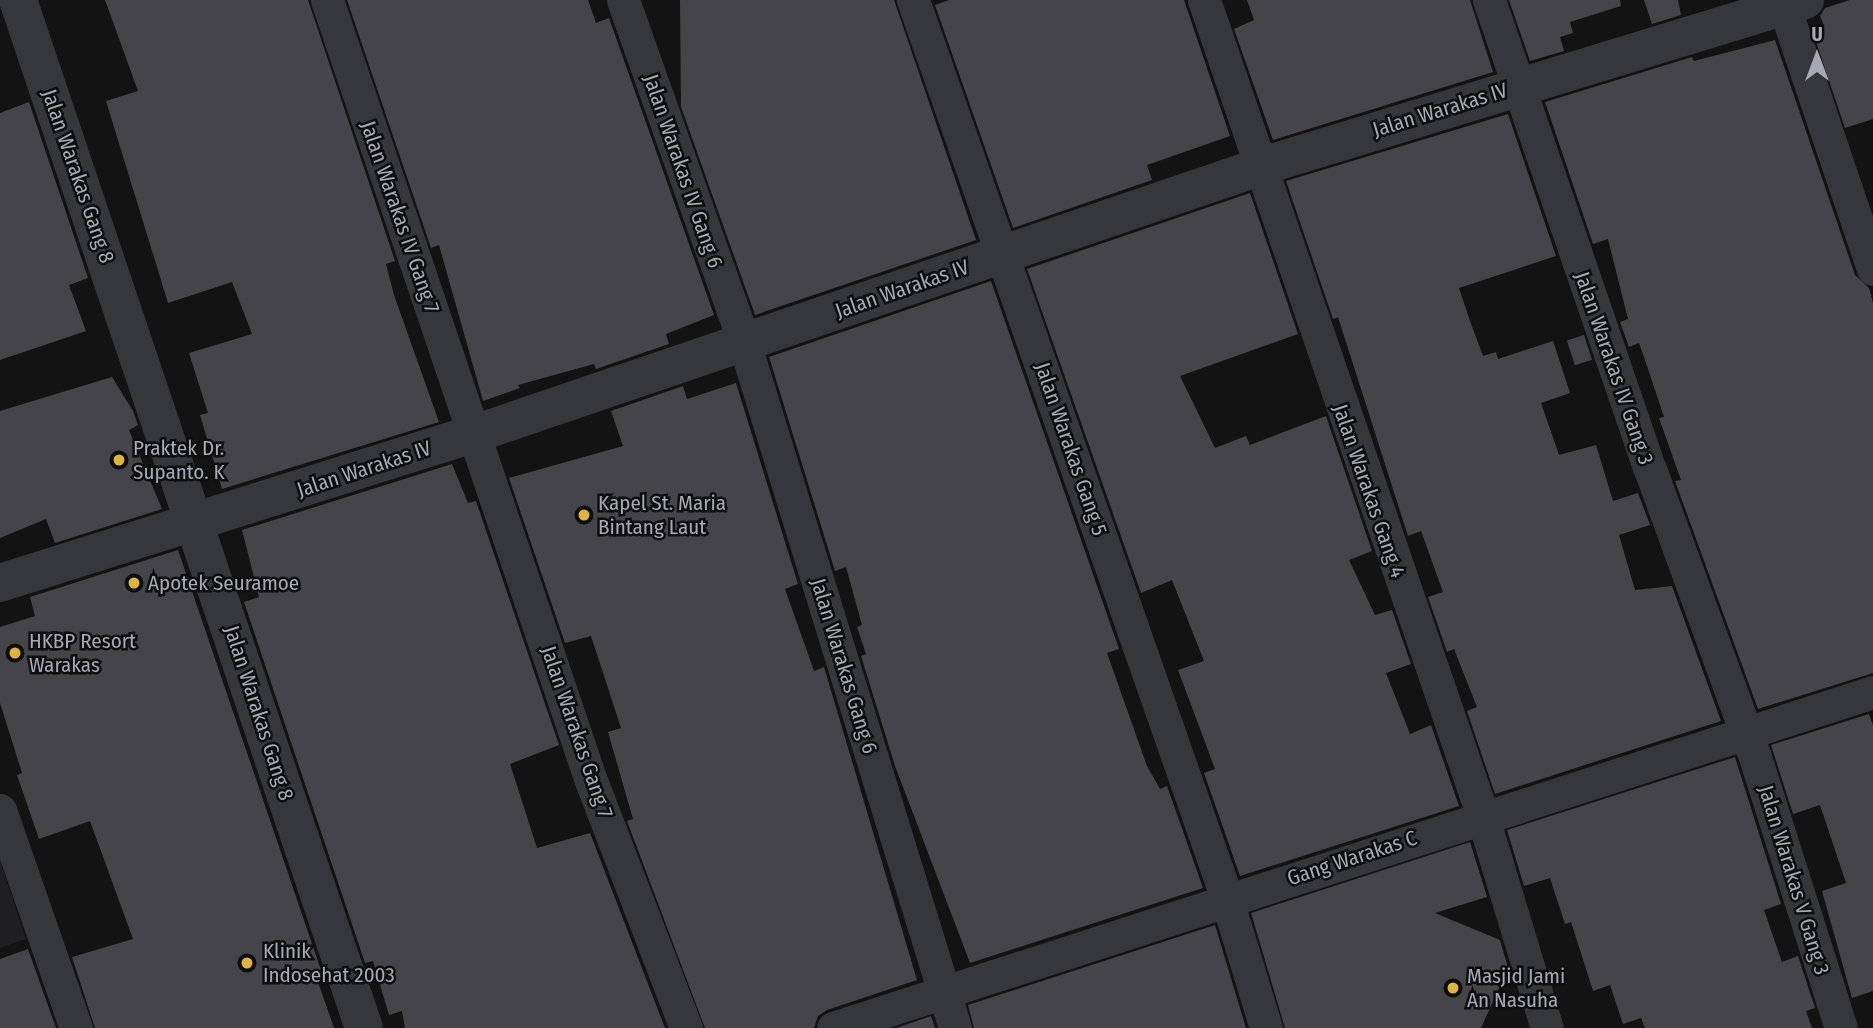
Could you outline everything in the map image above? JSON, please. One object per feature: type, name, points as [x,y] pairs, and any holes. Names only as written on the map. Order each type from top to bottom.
[{"type":"street","name":"Jalan Warakas Gang 8","points":[[19,0],[364,1028]]},
{"type":"street","name":"Jalan Warakas IV Gang 7","points":[[327,0],[474,435]]},
{"type":"street","name":"Jalan Warakas IV Gang 6","points":[[623,0],[744,342]]},
{"type":"street","name":"Jalan Warakas Gang 5","points":[[913,0],[1226,899],[1266,1028]]},
{"type":"street","name":"Jalan Warakas Gang 4","points":[[1204,0],[1482,815],[1547,1028]]},
{"type":"street","name":"Jalan Warakas IV Gang 3","points":[[1489,0],[1516,86],[1747,733]]},
{"type":"street","name":"Jalan Warakas IV","points":[[0,583],[474,435],[1262,166],[1791,2]]},
{"type":"street","points":[[1791,2],[1873,269]]},
{"type":"street","name":"Jalan Warakas Gang 6","points":[[744,342],[955,1028]]},
{"type":"street","name":"Jalan Warakas Gang 7","points":[[474,435],[590,778],[686,1028]]},
{"type":"street","name":"Gang Warakas C","points":[[832,1028],[1482,815],[1873,692]]},
{"type":"street","name":"Jalan Warakas V Gang 3","points":[[1747,733],[1841,1028]]},
{"type":"street","points":[[0,810],[76,1028]]},
{"type":"shaded area","points":[[0,861],[26,939],[0,948]]},
{"type":"building","points":[[105,0],[308,0],[395,261],[386,264],[394,295],[439,422],[222,489],[200,415],[208,413],[189,353],[252,334],[232,282],[168,303],[106,101],[138,91]]},
{"type":"building","points":[[347,0],[588,0],[596,23],[609,18],[714,315],[666,334],[669,344],[596,369],[594,364],[518,385],[520,388],[483,401],[439,245],[431,248]]},
{"type":"building","points":[[680,0],[894,0],[976,240],[755,315],[681,107]]},
{"type":"building","points":[[949,0],[1184,0],[1230,136],[1147,165],[1152,180],[1013,228],[935,5]]},
{"type":"building","points":[[1247,0],[1470,0],[1493,72],[1273,140],[1234,29],[1254,20]]},
{"type":"building","points":[[1509,0],[1620,0],[1621,6],[1570,22],[1573,33],[1560,37],[1564,51],[1530,61]]},
{"type":"building","points":[[1644,0],[1678,0],[1681,15],[1652,24]]},
{"type":"building","points":[[1850,0],[1873,0],[1873,119],[1845,128],[1812,30],[1824,26],[1820,16],[1825,8]]},
{"type":"building","points":[[1775,40],[1855,275],[1869,288],[1873,303],[1873,673],[1758,709],[1675,481],[1681,480],[1659,418],[1664,417],[1644,357],[1639,343],[1629,347],[1620,322],[1628,319],[1608,239],[1593,244],[1545,102],[1692,57],[1694,61]]},
{"type":"building","points":[[29,102],[88,278],[69,285],[86,331],[0,360],[0,113]]},
{"type":"building","points":[[1508,114],[1556,256],[1459,288],[1470,321],[1483,356],[1496,352],[1498,359],[1553,341],[1570,393],[1541,403],[1559,455],[1596,445],[1613,501],[1638,493],[1650,525],[1619,535],[1635,590],[1672,586],[1721,721],[1495,794],[1467,711],[1477,707],[1454,649],[1447,652],[1428,597],[1443,592],[1421,531],[1408,536],[1338,317],[1333,319],[1286,181]]},
{"type":"building","points":[[1250,193],[1298,334],[1180,376],[1215,448],[1246,436],[1250,445],[1326,416],[1372,551],[1349,560],[1375,615],[1392,610],[1411,664],[1386,673],[1410,734],[1431,725],[1459,806],[1240,876],[1204,773],[1215,769],[1178,670],[1204,661],[1172,580],[1141,593],[1027,269]]},
{"type":"building","points":[[991,281],[1119,649],[1107,653],[1147,766],[1160,789],[1167,786],[1203,888],[970,963],[895,766],[861,656],[866,654],[857,627],[862,625],[846,567],[835,571],[769,357]]},
{"type":"building","points":[[1584,335],[1592,360],[1575,365],[1567,341]]},
{"type":"building","points":[[112,377],[133,411],[138,425],[129,430],[162,509],[55,543],[46,519],[0,538],[0,411]]},
{"type":"building","points":[[736,383],[798,584],[785,589],[814,671],[824,667],[917,980],[827,1010],[818,1016],[814,1028],[705,1028],[627,821],[633,819],[608,732],[621,728],[591,636],[565,643],[509,478],[623,446],[611,411],[683,386],[687,399]]},
{"type":"building","points":[[452,464],[468,503],[476,501],[559,745],[510,764],[537,848],[590,833],[665,1028],[405,1028],[402,1011],[389,1015],[373,961],[365,963],[244,602],[259,597],[242,530]]},
{"type":"building","points":[[178,550],[324,979],[318,982],[334,1028],[95,1028],[72,957],[133,939],[90,821],[39,839],[17,775],[22,773],[0,703],[0,627],[35,616],[30,597]]},
{"type":"building","points":[[1869,714],[1873,725],[1873,991],[1852,998],[1822,891],[1846,883],[1820,805],[1793,814],[1771,745]]},
{"type":"building","points":[[1735,757],[1781,904],[1764,910],[1782,962],[1798,956],[1815,1008],[1806,1011],[1812,1028],[1645,1028],[1641,1018],[1623,1024],[1610,985],[1593,991],[1571,922],[1565,924],[1550,878],[1524,886],[1507,830]]},
{"type":"building","points":[[1470,842],[1487,897],[1435,913],[1500,940],[1508,968],[1481,1028],[1285,1028],[1251,913]]},
{"type":"building","points":[[1215,925],[1246,1028],[974,1028],[968,1005]]},
{"type":"building","points":[[28,949],[56,1028],[0,1028],[0,959]]},
{"type":"building","points":[[931,1016],[935,1028],[896,1028]]},
{"type":"place","name":"Praktek Dr. Supanto. K","points":[[119,460]]},
{"type":"place","name":"Kapel St. Maria Bintang Laut","points":[[584,515]]},
{"type":"place","name":"Apotek Seuramoe","points":[[134,583]]},
{"type":"place","name":"HKBP Resort Warakas","points":[[15,653]]},
{"type":"place","name":"Klinik Indosehat 2003","points":[[247,963]]},
{"type":"place","name":"Masjid Jami An Nasuha","points":[[1453,988]]}]
